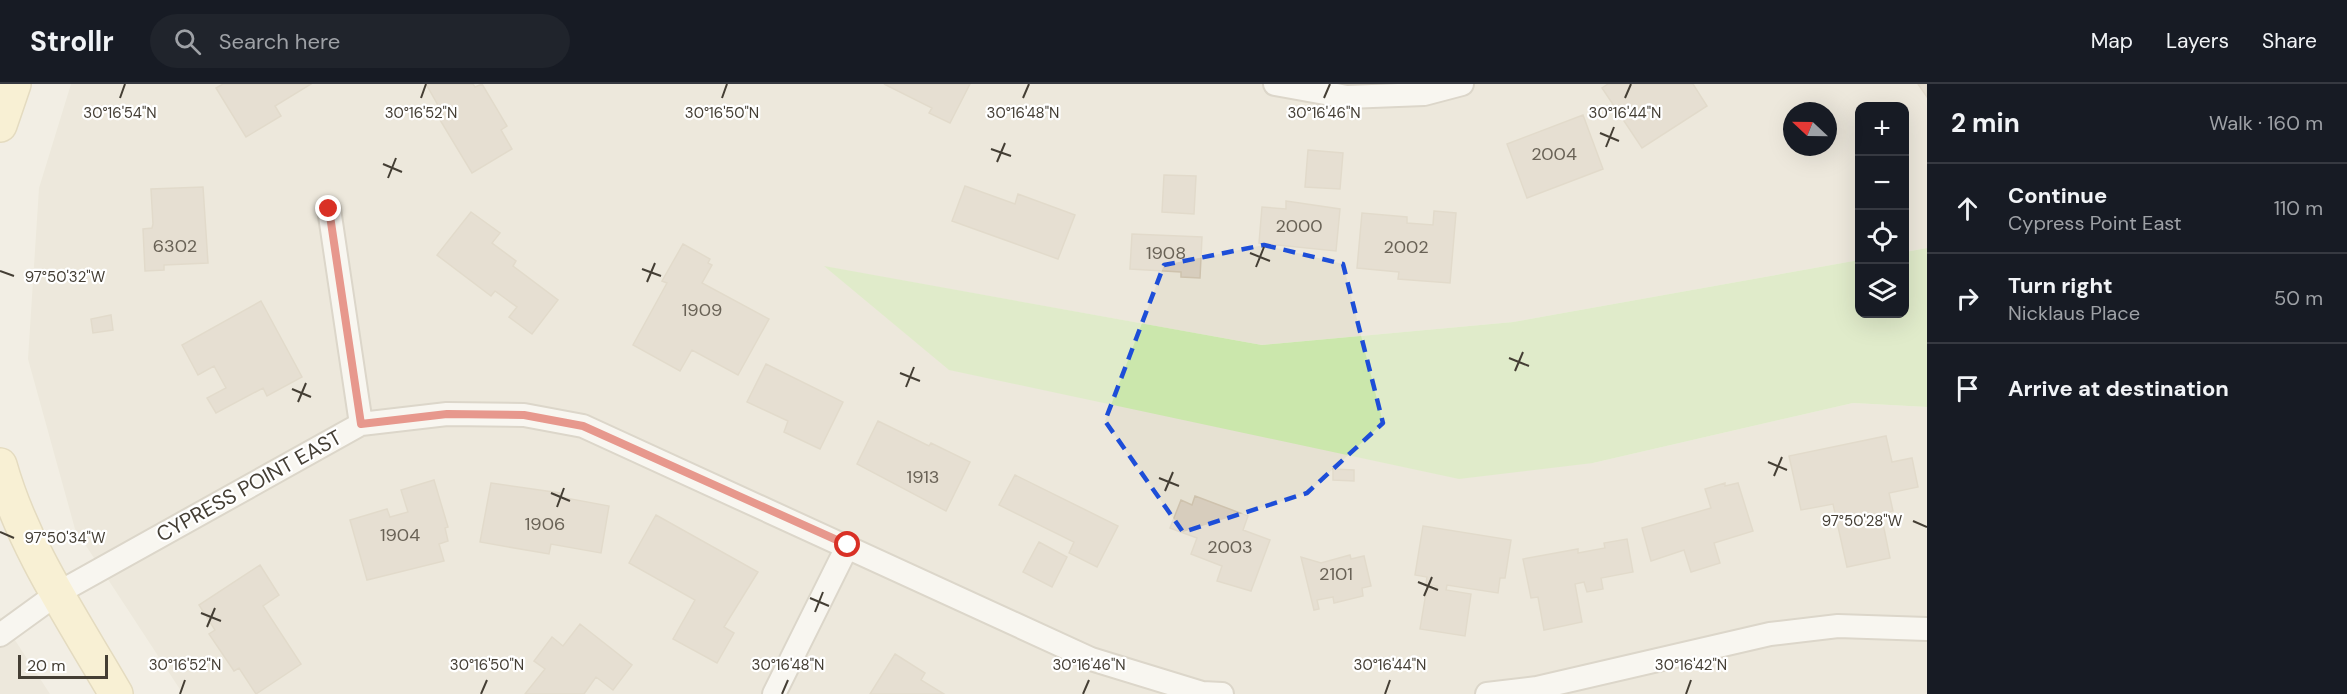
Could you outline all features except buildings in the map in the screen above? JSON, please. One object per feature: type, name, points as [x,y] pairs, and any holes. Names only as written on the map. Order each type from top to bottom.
[{"type":"street","points":[[0,125],[14,84]]},
{"type":"street","points":[[1275,84],[1347,97],[1424,94],[1462,84]]},
{"type":"street","points":[[329,209],[361,424]]},
{"type":"street","name":"CYPRESS POINT EAST","points":[[0,635],[57,593],[361,424],[447,414],[524,415],[583,426],[848,545],[1091,659],[1209,694]]},
{"type":"street","points":[[0,465],[9,499],[57,593],[116,694]]},
{"type":"street","points":[[774,694],[848,545]]},
{"type":"street","points":[[1487,694],[1537,688],[1770,634],[1838,626],[1927,629]]},
{"type":"highlighted area","points":[[1264,245],[1343,264],[1383,423],[1307,493],[1183,532],[1105,421],[1164,265]]},
{"type":"shaded area","points":[[71,84],[1927,84],[1927,248],[1909,251],[1909,102],[1855,102],[1855,261],[1513,322],[1262,345],[826,267],[1593,463],[1853,403],[1927,407],[1927,694],[183,694],[75,529],[28,359],[39,188]]},
{"type":"shaded area","points":[[0,617],[50,694],[0,694]]},
{"type":"green space","points":[[1927,248],[1927,407],[1853,403],[1593,463],[1459,479],[949,370],[824,266],[1262,345],[1513,322],[1855,261],[1855,318],[1909,318],[1909,251]]},
{"type":"route","points":[[329,209],[361,424],[447,414],[524,415],[583,426],[848,545]]}]
